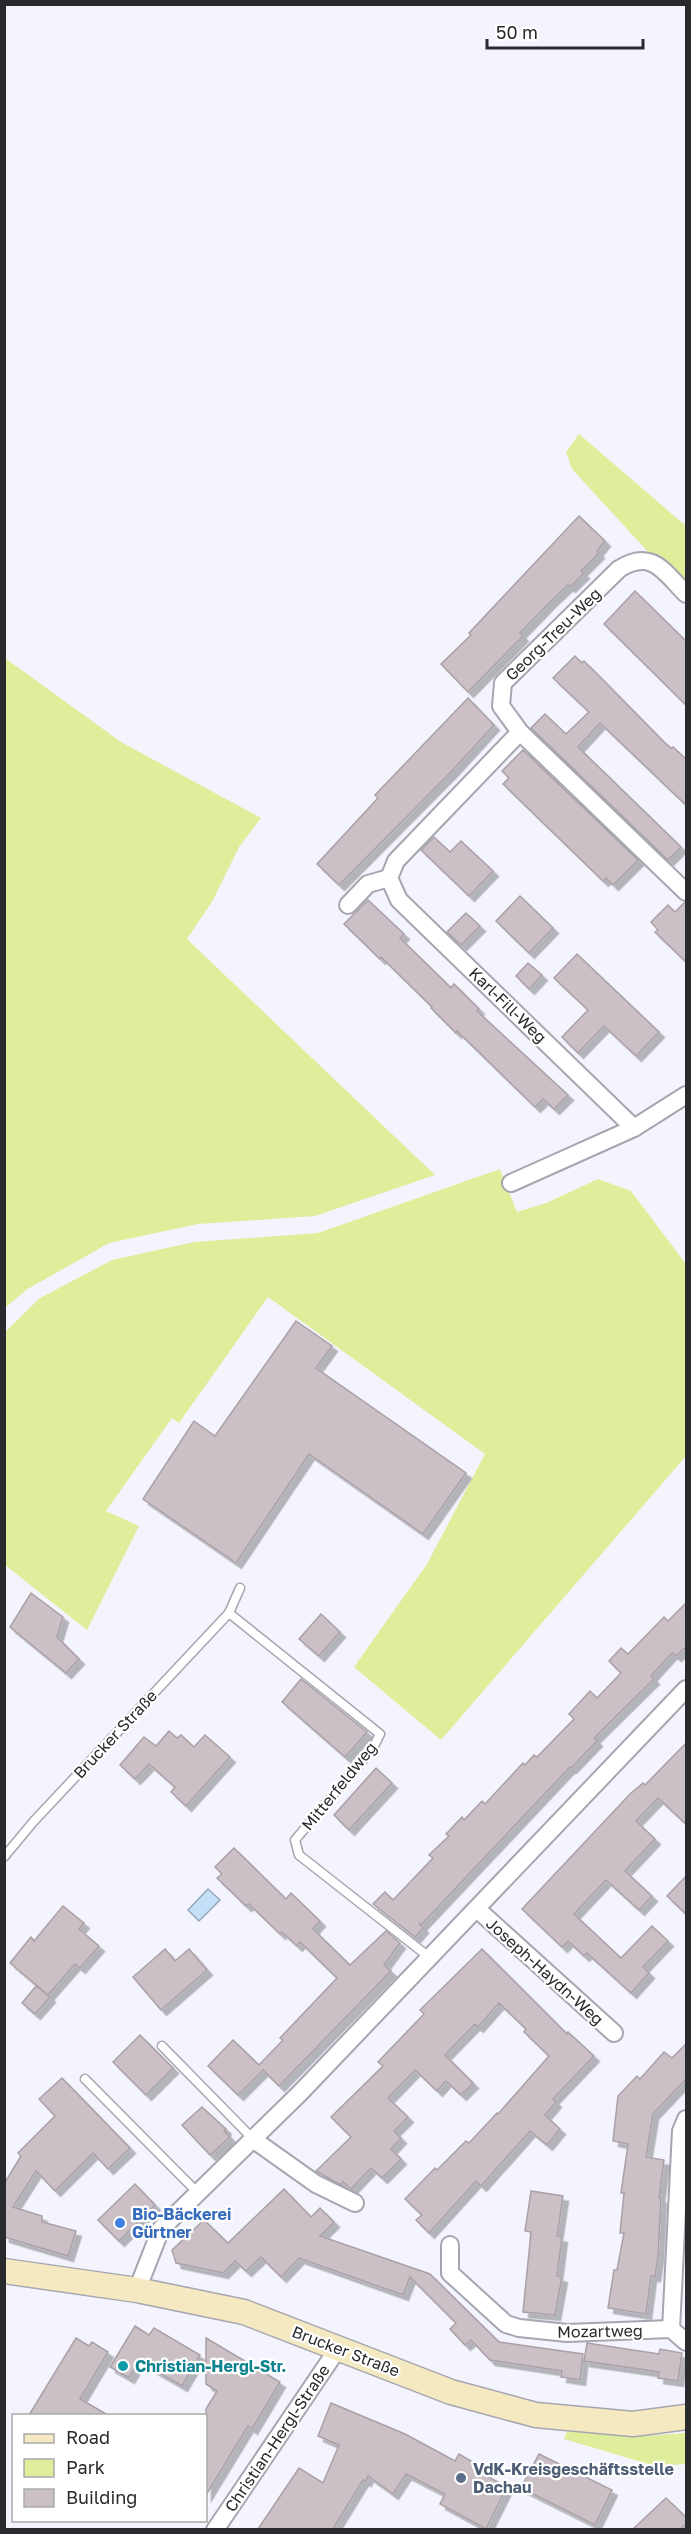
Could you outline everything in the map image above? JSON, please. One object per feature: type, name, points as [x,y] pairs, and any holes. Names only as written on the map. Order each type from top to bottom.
[{"type":"main road","name":"Brucker Straße","points":[[4,2271],[137,2290],[244,2312],[451,2392],[536,2415],[633,2424],[687,2417]]},
{"type":"street","name":"Georg-Treu-Weg","points":[[687,594],[658,566],[646,559],[632,561],[619,569],[502,683],[501,706],[520,732],[687,892]]},
{"type":"street","points":[[348,905],[368,884],[389,878],[396,861],[520,732]]},
{"type":"street","name":"Karl-Fill-Weg","points":[[389,878],[399,900],[634,1128]]},
{"type":"street","points":[[511,1183],[634,1128],[687,1095]]},
{"type":"street","points":[[137,2290],[161,2229],[254,2140],[418,1972],[429,1957],[687,1689]]},
{"type":"street","name":"Joseph-Haydn-Weg","points":[[477,1909],[614,2033]]},
{"type":"street","points":[[687,2119],[681,2131],[680,2288],[671,2329],[687,2342]]},
{"type":"street","points":[[254,2140],[316,2184],[355,2203]]},
{"type":"street","name":"Mozartweg","points":[[450,2245],[450,2273],[506,2324],[567,2334],[671,2329]]},
{"type":"street","name":"Christian-Hergl-Straße","points":[[215,2529],[339,2347]]},
{"type":"lane","points":[[229,1613],[240,1588]]},
{"type":"lane","name":"Brucker Straße","points":[[4,1857],[34,1821],[229,1613]]},
{"type":"lane","name":"Mitterfeldweg","points":[[229,1613],[380,1734],[373,1748],[295,1840],[299,1855],[429,1957]]},
{"type":"lane","points":[[162,2046],[254,2140]]},
{"type":"lane","points":[[85,2079],[198,2193]]},
{"type":"green space","points":[[579,434],[686,526],[686,587],[650,554],[572,469],[566,452]]},
{"type":"green space","points":[[5,658],[121,742],[261,818],[239,847],[213,900],[187,939],[435,1175],[315,1216],[198,1224],[109,1243],[26,1290],[5,1308]]},
{"type":"green space","points":[[500,1169],[517,1212],[546,1203],[598,1179],[631,1191],[686,1264],[686,1456],[441,1740],[354,1667],[427,1564],[485,1454],[268,1297],[179,1423],[172,1418],[106,1511],[139,1526],[87,1630],[5,1565],[4,1333],[40,1298],[112,1260],[194,1242],[318,1233]]},
{"type":"green space","points":[[567,2431],[629,2437],[686,2433],[686,2464],[655,2466],[564,2439]]},
{"type":"water","points":[[208,1889],[220,1900],[199,1921],[188,1910]]},
{"type":"building","points":[[579,516],[605,541],[597,551],[599,553],[581,571],[584,573],[550,602],[520,633],[523,636],[468,692],[441,664],[471,635],[469,633]]},
{"type":"building","points":[[635,591],[687,642],[687,706],[604,624]]},
{"type":"building","points":[[575,656],[582,663],[584,661],[664,742],[687,760],[687,806],[600,723],[578,747],[681,847],[668,860],[531,728],[545,714],[566,734],[589,712],[553,678]]},
{"type":"building","points":[[468,698],[494,725],[452,771],[339,885],[317,864],[378,798],[375,795]]},
{"type":"building","points":[[523,750],[638,860],[613,885],[606,878],[603,881],[503,784],[509,778],[502,771]]},
{"type":"building","points":[[434,837],[450,852],[461,841],[493,871],[469,896],[421,850]]},
{"type":"building","points":[[520,896],[553,928],[529,953],[496,921]]},
{"type":"building","points":[[368,900],[404,934],[400,938],[451,988],[454,984],[479,1009],[477,1011],[568,1095],[554,1109],[543,1099],[535,1107],[344,924]]},
{"type":"building","points":[[687,902],[687,963],[655,932],[658,930],[651,922],[668,905],[675,912]]},
{"type":"building","points":[[466,913],[480,926],[461,945],[447,932]]},
{"type":"building","points":[[577,954],[659,1032],[636,1056],[604,1026],[578,1053],[562,1037],[588,1010],[554,978]]},
{"type":"building","points":[[528,963],[542,975],[529,989],[516,976]]},
{"type":"building","points":[[296,1321],[332,1346],[316,1368],[466,1473],[423,1534],[309,1454],[236,1563],[143,1499],[194,1421],[215,1436]]},
{"type":"building","points":[[31,1593],[63,1617],[57,1637],[79,1659],[66,1673],[10,1627]]},
{"type":"building","points":[[687,1602],[687,1646],[676,1656],[672,1653],[651,1676],[654,1679],[594,1738],[597,1741],[421,1925],[419,1923],[423,1928],[415,1937],[373,1904],[385,1892],[393,1900],[433,1858],[429,1855],[449,1836],[446,1834],[462,1817],[464,1820],[482,1801],[485,1804],[523,1763],[525,1765],[534,1755],[537,1757],[574,1719],[569,1714],[590,1691],[597,1698],[621,1673],[609,1661],[621,1648],[628,1654],[664,1617],[668,1621]]},
{"type":"building","points":[[321,1614],[340,1632],[319,1656],[299,1639]]},
{"type":"building","points":[[301,1679],[367,1732],[345,1757],[282,1702]]},
{"type":"building","points":[[169,1731],[177,1738],[181,1735],[194,1747],[205,1735],[230,1757],[186,1806],[171,1792],[175,1787],[149,1764],[135,1779],[120,1765],[144,1737],[156,1746]]},
{"type":"building","points":[[687,1742],[687,1825],[658,1798],[636,1821],[655,1839],[625,1871],[652,1896],[639,1910],[606,1880],[574,1914],[621,1958],[652,1926],[668,1941],[643,1967],[649,1973],[631,1993],[587,1953],[584,1956],[568,1941],[562,1947],[522,1909],[630,1794],[643,1783],[645,1785]]},
{"type":"building","points":[[376,1768],[392,1783],[349,1830],[334,1815]]},
{"type":"building","points":[[234,1848],[286,1899],[291,1893],[320,1921],[313,1929],[350,1965],[386,1931],[400,1943],[384,1965],[391,1971],[279,2086],[263,2070],[238,2095],[208,2066],[233,2040],[259,2065],[283,2040],[280,2038],[337,1978],[300,1942],[297,1946],[282,1932],[280,1934],[249,1904],[246,1906],[217,1878],[222,1874],[215,1867]]},
{"type":"building","points":[[687,1875],[687,1915],[667,1896]]},
{"type":"building","points":[[63,1906],[84,1923],[79,1929],[99,1946],[80,1968],[75,1964],[48,1995],[10,1963],[31,1937],[34,1941]]},
{"type":"building","points":[[165,1949],[175,1961],[189,1949],[207,1970],[161,2010],[133,1977]]},
{"type":"building","points":[[482,1949],[567,2034],[568,2032],[594,2056],[553,2099],[556,2102],[545,2115],[560,2129],[547,2145],[530,2131],[481,2186],[476,2181],[429,2233],[416,2220],[422,2215],[405,2199],[435,2168],[437,2170],[466,2141],[469,2143],[549,2056],[499,2003],[478,2027],[475,2024],[445,2055],[473,2083],[461,2095],[446,2081],[437,2091],[415,2070],[388,2098],[408,2117],[394,2131],[401,2138],[391,2149],[401,2159],[382,2178],[371,2168],[351,2189],[343,2182],[341,2185],[316,2171],[351,2137],[331,2117],[383,2066],[378,2062],[424,2014],[420,2010]]},
{"type":"building","points":[[36,1986],[50,1997],[35,2014],[22,2003]]},
{"type":"building","points":[[140,2035],[173,2068],[146,2095],[113,2062]]},
{"type":"building","points":[[687,2043],[687,2078],[653,2114],[646,2157],[664,2160],[659,2198],[661,2198],[658,2256],[655,2276],[651,2276],[646,2314],[608,2308],[614,2270],[617,2270],[624,2233],[620,2233],[624,2193],[621,2193],[628,2144],[613,2141],[618,2096],[637,2076],[640,2079],[664,2052],[672,2058]]},
{"type":"building","points":[[62,2078],[130,2148],[108,2169],[93,2153],[55,2191],[36,2171],[13,2207],[42,2216],[42,2222],[76,2231],[68,2256],[4,2237],[4,2184],[21,2156],[18,2153],[55,2116],[39,2099]]},
{"type":"building","points":[[202,2107],[226,2129],[224,2131],[230,2137],[210,2155],[182,2125]]},
{"type":"building","points":[[135,2184],[155,2205],[119,2241],[98,2220]]},
{"type":"building","points":[[284,2189],[311,2217],[320,2208],[334,2222],[320,2236],[430,2274],[499,2342],[583,2354],[580,2380],[561,2377],[562,2371],[490,2360],[471,2340],[465,2345],[450,2329],[456,2323],[410,2277],[403,2295],[299,2258],[281,2277],[261,2257],[246,2271],[235,2261],[223,2273],[176,2263],[172,2250],[204,2220],[228,2243]]},
{"type":"building","points":[[531,2191],[563,2196],[557,2236],[562,2237],[557,2276],[562,2277],[555,2315],[523,2312],[531,2232],[525,2231]]},
{"type":"building","points":[[135,2326],[149,2335],[154,2328],[200,2355],[182,2386],[139,2361],[129,2378],[110,2367]]},
{"type":"building","points":[[76,2338],[89,2346],[92,2342],[108,2352],[80,2399],[106,2414],[30,2414]]},
{"type":"building","points":[[206,2338],[280,2382],[252,2429],[248,2426],[207,2493],[206,2409],[217,2391],[206,2384]]},
{"type":"building","points":[[587,2343],[659,2354],[660,2349],[682,2353],[678,2381],[658,2378],[659,2372],[584,2361]]},
{"type":"building","points":[[331,2403],[405,2434],[455,2461],[459,2454],[478,2465],[476,2470],[507,2487],[486,2529],[440,2504],[445,2494],[406,2474],[393,2494],[368,2476],[366,2481],[363,2480],[333,2529],[258,2529],[299,2468],[323,2483],[339,2445],[318,2436]]},
{"type":"building","points":[[539,2454],[612,2490],[595,2525],[521,2488]]},
{"type":"building","points":[[666,2498],[687,2518],[687,2523],[680,2529],[633,2529]]},
{"type":"place","name":"Bio-Bäckerei Gürtner","points":[[120,2223]]},
{"type":"place","name":"Christian-Hergl-Str.","points":[[123,2366]]},
{"type":"place","name":"VdK-Kreisgeschäftsstelle Dachau","points":[[461,2478]]}]
